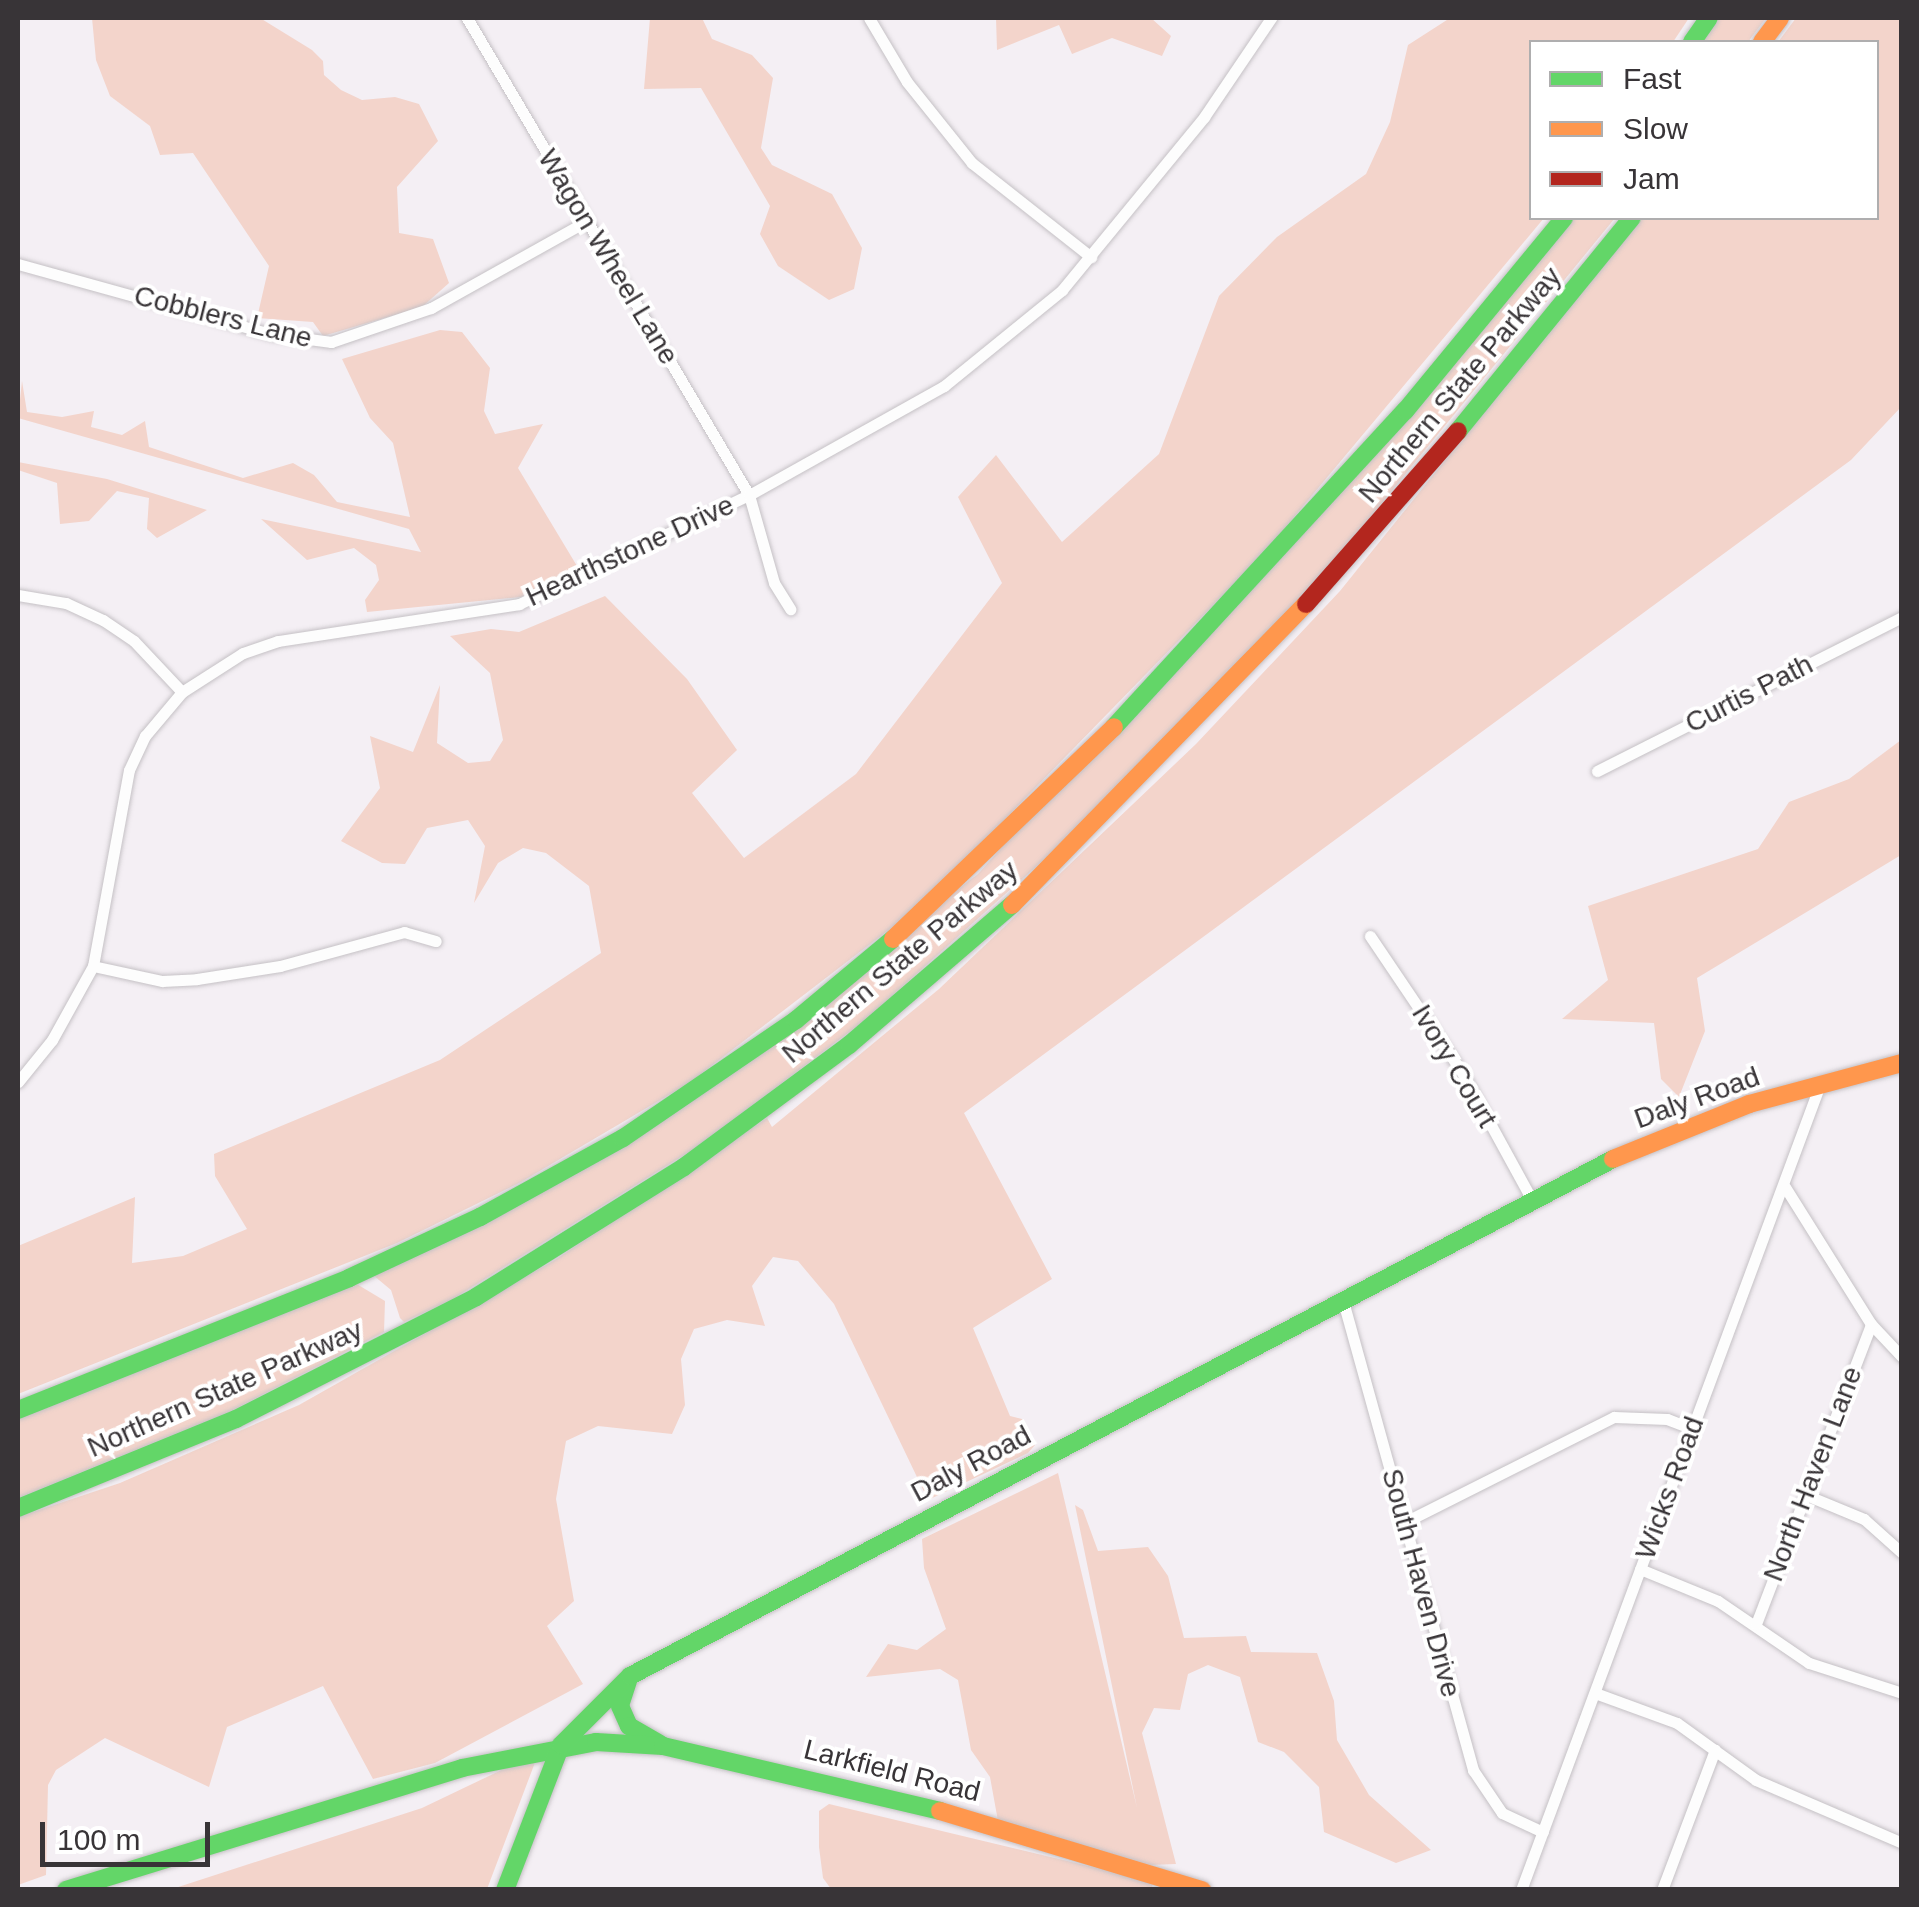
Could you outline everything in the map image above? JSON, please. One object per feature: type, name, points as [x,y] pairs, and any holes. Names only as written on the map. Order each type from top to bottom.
[{"type":"main road","points":[[1693,40],[1709,18]]},
{"type":"main road","points":[[1764,40],[1780,18]]},
{"type":"main road","name":"Northern State Parkway","points":[[18,1410],[348,1278],[480,1217],[623,1138],[796,1020],[951,890],[1135,707],[1337,489],[1562,220]]},
{"type":"main road","name":"Northern State Parkway","points":[[18,1508],[236,1419],[451,1310],[660,1183],[833,1057],[1007,911],[1221,698],[1432,463],[1630,220]]},
{"type":"main road","name":"Daly Road","points":[[505,1890],[562,1745],[575,1724],[630,1676],[1532,1200],[1682,1128],[1902,1063]]},
{"type":"main road","points":[[630,1676],[620,1706],[624,1716],[629,1726],[663,1746]]},
{"type":"main road","points":[[66,1890],[462,1768],[562,1745]]},
{"type":"main road","name":"Larkfield Road","points":[[562,1745],[663,1746],[1022,1831],[1202,1890]]},
{"type":"street","name":"Wagon Wheel Lane","points":[[467,18],[749,495],[774,583],[790,609]]},
{"type":"street","points":[[869,18],[907,82],[972,163],[1091,256]]},
{"type":"street","name":"Hearthstone Drive","points":[[18,1082],[52,1040],[93,966],[129,770],[146,736],[182,692],[243,652],[278,641],[520,604],[749,495],[944,386],[1011,336],[1091,256],[1204,118],[1271,18]]},
{"type":"street","name":"Cobblers Lane","points":[[18,264],[271,334],[331,342],[431,308],[585,222]]},
{"type":"street","points":[[18,595],[66,603],[103,620],[134,641],[182,692]]},
{"type":"street","name":"Curtis Path","points":[[1596,771],[1902,616]]},
{"type":"street","points":[[93,966],[162,980],[197,980],[280,966],[404,932],[436,942]]},
{"type":"street","name":"Ivory Court","points":[[1370,936],[1463,1074],[1532,1200]]},
{"type":"street","name":"Wicks Road","points":[[1521,1890],[1819,1087]]},
{"type":"street","points":[[1785,1187],[1871,1324],[1902,1357]]},
{"type":"street","name":"South Haven Drive","points":[[1343,1301],[1481,1791],[1502,1813],[1543,1832]]},
{"type":"street","name":"North Haven Lane","points":[[1756,1624],[1871,1324]]},
{"type":"street","points":[[1405,1522],[1614,1417],[1667,1419],[1692,1428]]},
{"type":"street","points":[[1806,1495],[1864,1519],[1902,1553]]},
{"type":"street","points":[[1640,1569],[1756,1624],[1809,1663],[1902,1693]]},
{"type":"street","points":[[1594,1693],[1677,1723],[1756,1780],[1902,1842]]},
{"type":"street","points":[[1662,1890],[1715,1750]]},
{"type":"shaded area","points":[[92,18],[260,18],[312,50],[323,61],[324,75],[341,90],[362,100],[395,97],[419,104],[438,141],[397,187],[399,233],[433,239],[449,283],[422,307],[323,336],[313,322],[257,318],[269,266],[193,153],[160,155],[150,126],[110,96],[96,60]]},
{"type":"shaded area","points":[[650,18],[702,18],[712,39],[752,55],[773,78],[761,148],[772,165],[832,194],[862,248],[854,289],[829,300],[778,266],[760,234],[770,206],[701,88],[644,89]]},
{"type":"shaded area","points":[[996,18],[1151,18],[1171,36],[1162,56],[1112,38],[1072,54],[1059,25],[997,50]]},
{"type":"shaded area","points":[[1450,18],[1689,18],[1674,40],[1529,40],[1529,220],[1542,220],[1263,554],[921,905],[689,1083],[521,1182],[397,1243],[18,1394],[18,1246],[135,1197],[132,1263],[183,1256],[247,1229],[215,1176],[214,1154],[440,1060],[601,953],[589,886],[546,853],[523,848],[498,863],[474,903],[485,846],[468,820],[427,828],[405,864],[382,863],[341,841],[380,788],[370,736],[413,752],[440,685],[437,743],[468,763],[490,761],[503,740],[490,673],[450,636],[491,629],[519,632],[605,596],[687,679],[737,750],[692,793],[744,858],[856,774],[1002,583],[958,497],[996,455],[1062,542],[1159,454],[1219,296],[1277,237],[1366,174],[1390,122],[1408,45]]},
{"type":"shaded area","points":[[1715,18],[1766,18],[1750,40],[1698,40]]},
{"type":"shaded area","points":[[1796,18],[1901,18],[1901,407],[1851,460],[964,1113],[1052,1279],[973,1328],[1010,1416],[1022,1419],[1035,1445],[1028,1453],[928,1500],[834,1304],[798,1261],[773,1257],[752,1286],[765,1326],[727,1320],[694,1329],[681,1359],[685,1405],[672,1434],[598,1426],[566,1441],[556,1499],[574,1601],[547,1626],[583,1684],[435,1763],[373,1779],[323,1686],[227,1727],[209,1787],[105,1738],[56,1770],[48,1785],[46,1875],[18,1885],[18,1517],[120,1483],[299,1405],[555,1260],[767,1118],[772,1127],[939,989],[1196,744],[1340,591],[1638,220],[1879,220],[1879,40],[1780,40]]},
{"type":"shaded area","points":[[1566,220],[1613,220],[1353,538],[1209,697],[1071,835],[865,1020],[700,1145],[451,1300],[404,1322],[400,1318],[391,1290],[373,1275],[598,1160],[978,874]]},
{"type":"shaded area","points":[[440,330],[462,332],[490,368],[484,411],[495,434],[543,424],[518,468],[577,566],[521,597],[367,612],[365,600],[379,580],[376,565],[354,548],[307,560],[261,519],[421,552],[409,529],[18,418],[22,381],[27,412],[62,417],[94,411],[91,427],[122,435],[145,421],[149,447],[243,478],[293,463],[314,475],[337,502],[410,517],[393,443],[370,418],[342,359]]},
{"type":"shaded area","points":[[18,462],[107,479],[207,510],[157,538],[147,529],[149,498],[117,491],[89,521],[60,524],[57,483],[18,470]]},
{"type":"shaded area","points":[[1901,740],[1901,855],[1697,978],[1705,1031],[1679,1097],[1661,1079],[1654,1023],[1562,1019],[1608,980],[1588,906],[1758,849],[1789,802],[1849,779]]},
{"type":"shaded area","points":[[355,1283],[385,1301],[384,1332],[231,1411],[18,1498],[18,1417]]},
{"type":"shaded area","points":[[1058,1473],[1137,1808],[1075,1505],[1083,1510],[1098,1551],[1148,1547],[1168,1576],[1184,1638],[1246,1636],[1251,1652],[1317,1653],[1334,1701],[1337,1740],[1369,1795],[1431,1850],[1396,1863],[1324,1832],[1319,1787],[1284,1752],[1258,1742],[1240,1677],[1208,1665],[1188,1674],[1180,1710],[1154,1708],[1142,1733],[1176,1864],[1150,1865],[998,1821],[990,1777],[971,1750],[958,1680],[940,1669],[866,1677],[888,1644],[917,1650],[946,1629],[924,1568],[922,1539]]},
{"type":"shaded area","points":[[539,1752],[487,1889],[169,1890],[422,1808]]},
{"type":"shaded area","points":[[829,1804],[1151,1881],[1153,1889],[831,1889],[823,1878],[819,1847],[819,1811]]},
{"type":"traffic: fast","points":[[1693,40],[1709,18]]},
{"type":"traffic: fast","points":[[1114,727],[1405,411],[1562,220]]},
{"type":"traffic: fast","points":[[1458,431],[1630,220]]},
{"type":"traffic: fast","points":[[18,1508],[236,1419],[476,1297],[684,1167],[849,1045],[1012,905]]},
{"type":"traffic: fast","points":[[18,1410],[349,1278],[480,1217],[623,1138],[796,1020],[893,939]]},
{"type":"traffic: fast","points":[[505,1890],[561,1745],[630,1676],[1613,1159]]},
{"type":"traffic: fast","points":[[628,1681],[620,1706],[629,1726],[660,1744]]},
{"type":"traffic: fast","points":[[66,1890],[462,1768],[596,1742],[663,1746],[940,1811]]},
{"type":"traffic: slow","points":[[1764,40],[1780,18]]},
{"type":"traffic: slow","points":[[1012,905],[1306,604]]},
{"type":"traffic: slow","points":[[893,939],[1114,727]]},
{"type":"traffic: slow","points":[[1613,1159],[1749,1104],[1902,1063]]},
{"type":"traffic: slow","points":[[940,1811],[1202,1890]]},
{"type":"traffic: jam","points":[[1306,604],[1458,431]]}]
